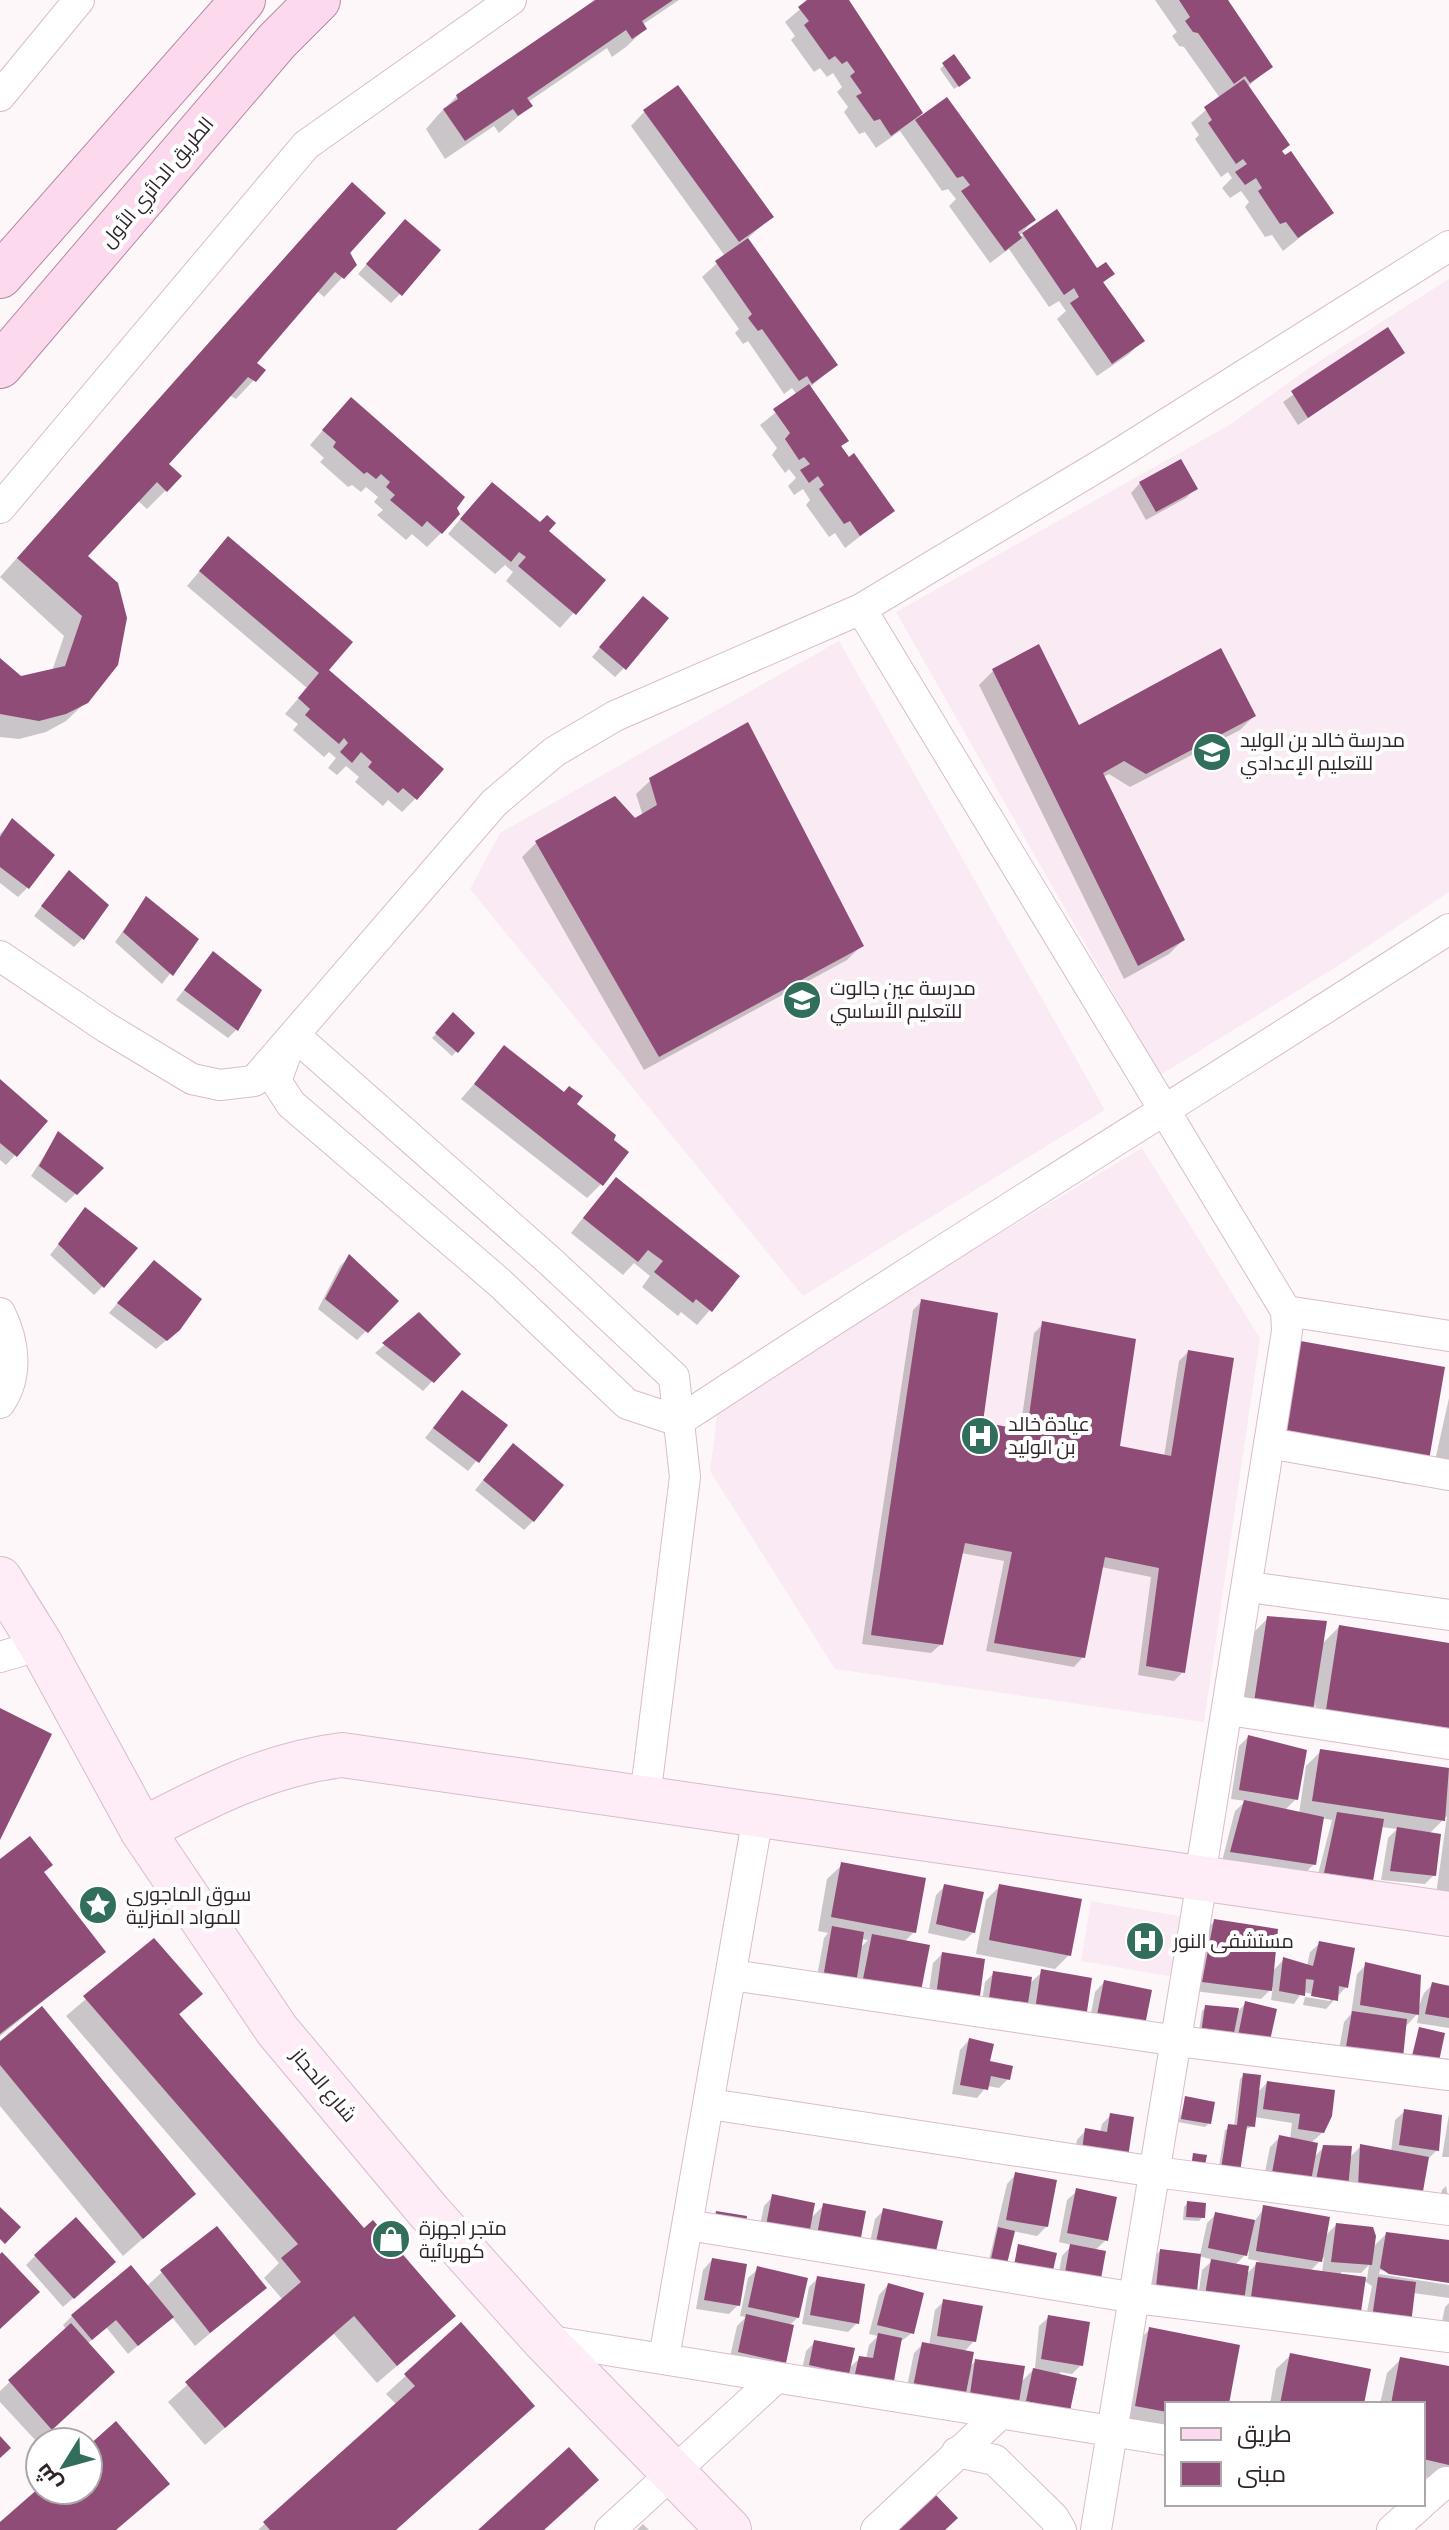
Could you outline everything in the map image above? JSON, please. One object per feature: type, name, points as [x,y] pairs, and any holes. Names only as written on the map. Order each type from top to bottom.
[{"type":"main road","name":"الطريق الدائري الأول","points":[[0,366],[277,41],[318,0]]},
{"type":"main road","points":[[0,276],[241,1]]},
{"type":"street","points":[[0,96],[79,0]]},
{"type":"street","points":[[0,508],[306,145],[511,0]]},
{"type":"street","points":[[0,956],[107,1028],[192,1079],[220,1085],[254,1081],[494,803],[554,752],[615,716],[861,609],[1099,466],[1449,246]]},
{"type":"street","points":[[861,609],[1163,1113],[1286,1311],[1287,1331],[1249,1587],[1202,1869],[1178,2041],[1096,2530]]},
{"type":"street","points":[[679,1421],[912,1268],[1163,1113],[1449,929]]},
{"type":"street","points":[[294,1035],[674,1377],[685,1477],[645,1798]]},
{"type":"street","points":[[294,1035],[276,1081],[280,1091],[500,1283],[627,1404],[679,1421]]},
{"type":"street","points":[[377,1177],[414,1140]]},
{"type":"street","points":[[1286,1311],[1449,1336]]},
{"type":"street","points":[[0,1313],[13,1349],[11,1377],[0,1403]]},
{"type":"street","points":[[1269,1443],[1449,1475]]},
{"type":"street","name":"شارع الحجاز","points":[[0,1579],[41,1645],[142,1830],[277,2030],[430,2213],[544,2340],[729,2530]]},
{"type":"street","points":[[1249,1587],[1449,1615]]},
{"type":"street","points":[[0,1657],[41,1645]]},
{"type":"street","points":[[1229,1710],[1449,1744]]},
{"type":"street","points":[[142,1830],[259,1773],[304,1760],[342,1755],[758,1816],[1202,1869],[1449,1914]]},
{"type":"street","points":[[664,2358],[758,1816]]},
{"type":"street","points":[[732,1975],[1178,2041],[1449,2075]]},
{"type":"street","points":[[710,2104],[1156,2172],[1449,2210]]},
{"type":"street","points":[[688,2225],[1136,2298],[1449,2337]]},
{"type":"street","points":[[544,2340],[1165,2440]]},
{"type":"street","points":[[610,2530],[775,2379]]},
{"type":"street","points":[[876,2530],[999,2415]]},
{"type":"street","points":[[957,2452],[995,2460],[1054,2518],[1061,2530]]},
{"type":"street","points":[[1425,2499],[1439,2481]]},
{"type":"street","points":[[1392,2530],[1419,2506]]},
{"type":"shaded area","name":"مدرسة خالد بن الوليد للتعليم الإعدادي","points":[[1449,279],[1449,892],[1341,964],[1160,1075],[896,612],[1231,424],[1312,366]]},
{"type":"shaded area","name":"مدرسة عين جالوت للتعليم الأساسي","points":[[839,641],[1105,1110],[803,1296],[470,889],[500,833]]},
{"type":"shaded area","name":"عيادة خالد بن الوليد","points":[[1142,1148],[1260,1338],[1204,1722],[835,1669],[710,1471],[719,1402]]},
{"type":"shaded area","name":"مستشفى النور","points":[[1091,1901],[1208,1921],[1198,1981],[1081,1961]]},
{"type":"building","points":[[595,0],[673,0],[642,21],[647,29],[632,39],[626,30],[527,98],[533,106],[518,116],[513,109],[465,141],[443,109],[458,99],[456,95]]},
{"type":"building","points":[[807,0],[849,0],[923,113],[891,136],[880,119],[874,121],[856,96],[862,93],[850,76],[855,72],[847,61],[842,64],[835,56],[829,60],[804,25],[809,21],[798,7]]},
{"type":"building","points":[[1179,0],[1228,0],[1273,67],[1250,83],[1245,76],[1234,84],[1198,33],[1193,32],[1185,21],[1190,17]]},
{"type":"building","points":[[954,54],[971,78],[959,87],[942,63]]},
{"type":"building","points":[[1244,79],[1290,145],[1282,151],[1285,155],[1291,151],[1334,213],[1298,238],[1286,222],[1280,224],[1258,191],[1262,188],[1256,178],[1245,185],[1235,172],[1247,164],[1243,159],[1236,164],[1208,123],[1212,120],[1204,107]]},
{"type":"building","points":[[678,85],[774,217],[739,242],[643,110]]},
{"type":"building","points":[[947,97],[1036,220],[1018,232],[1022,238],[1005,251],[961,191],[970,185],[963,176],[957,178],[915,120]]},
{"type":"building","points":[[352,182],[386,213],[350,253],[357,265],[344,279],[335,272],[257,363],[266,370],[256,382],[248,377],[169,464],[182,476],[167,492],[157,482],[88,556],[118,583],[127,618],[118,665],[88,703],[66,714],[39,721],[0,714],[0,658],[21,676],[65,666],[82,616],[17,558]]},
{"type":"building","points":[[1057,209],[1097,268],[1106,262],[1115,274],[1103,282],[1145,341],[1112,364],[1070,303],[1079,297],[1074,288],[1064,295],[1022,233]]},
{"type":"building","points":[[405,219],[441,250],[402,296],[366,264]]},
{"type":"building","points":[[748,238],[838,365],[812,384],[807,376],[799,381],[762,329],[758,331],[748,318],[752,314],[715,261]]},
{"type":"building","points":[[1388,327],[1405,353],[1308,418],[1291,391]]},
{"type":"building","points":[[809,384],[849,441],[841,446],[849,457],[854,453],[895,511],[860,536],[850,521],[844,524],[819,489],[824,485],[818,476],[809,483],[800,470],[810,464],[804,457],[799,460],[785,439],[790,433],[773,409]]},
{"type":"building","points":[[351,397],[465,497],[457,508],[460,514],[442,534],[427,521],[422,527],[390,500],[395,495],[386,487],[390,482],[381,474],[376,479],[367,472],[364,474],[333,447],[336,442],[322,430]]},
{"type":"building","points":[[1181,459],[1198,489],[1156,512],[1139,482]]},
{"type":"building","points":[[492,482],[540,522],[547,515],[556,523],[549,531],[606,580],[576,615],[518,566],[526,557],[519,552],[511,562],[460,519]]},
{"type":"building","points":[[228,536],[353,642],[329,670],[444,769],[417,800],[403,788],[398,793],[368,767],[372,762],[361,752],[352,763],[340,752],[348,743],[344,738],[339,744],[305,715],[310,709],[298,698],[319,673],[199,571]]},
{"type":"building","points":[[643,596],[669,618],[626,670],[599,647]]},
{"type":"building","name":"مدرسة خالد بن الوليد للتعليم الإعدادي","points":[[1039,644],[1079,725],[1221,648],[1256,716],[1146,774],[1124,761],[1103,773],[1185,940],[1138,966],[992,669]]},
{"type":"building","name":"مدرسة عين جالوت للتعليم الأساسي","points":[[748,722],[864,946],[659,1057],[535,841],[615,796],[635,818],[657,805],[649,778]]},
{"type":"building","points":[[12,818],[55,855],[29,889],[0,867],[0,837]]},
{"type":"building","points":[[69,870],[109,905],[84,940],[41,906]]},
{"type":"building","points":[[146,896],[199,939],[173,976],[123,932]]},
{"type":"building","points":[[213,951],[262,990],[238,1031],[184,990]]},
{"type":"building","points":[[453,1012],[475,1033],[458,1053],[435,1033]]},
{"type":"building","points":[[504,1045],[564,1092],[569,1086],[583,1096],[577,1104],[616,1135],[614,1140],[629,1152],[603,1186],[474,1084]]},
{"type":"building","points":[[0,1079],[48,1121],[17,1157],[0,1143]]},
{"type":"building","points":[[58,1131],[104,1168],[77,1195],[39,1166]]},
{"type":"building","points":[[616,1177],[740,1276],[712,1312],[696,1299],[693,1303],[654,1272],[663,1261],[648,1250],[638,1262],[583,1218]]},
{"type":"building","points":[[85,1207],[138,1248],[104,1288],[58,1244]]},
{"type":"building","points":[[349,1254],[399,1301],[368,1333],[325,1299]]},
{"type":"building","points":[[154,1260],[202,1299],[180,1330],[167,1341],[117,1303]]},
{"type":"building","points":[[921,1299],[998,1313],[983,1422],[1027,1431],[1042,1321],[1136,1339],[1120,1446],[1171,1456],[1188,1350],[1234,1358],[1185,1673],[1146,1666],[1159,1568],[1105,1557],[1085,1658],[994,1643],[1012,1552],[965,1543],[943,1645],[871,1635]]},
{"type":"building","points":[[419,1312],[461,1354],[434,1383],[382,1343]]},
{"type":"building","points":[[1295,1340],[1445,1367],[1428,1466],[1278,1438]]},
{"type":"building","points":[[462,1390],[508,1425],[479,1463],[433,1428]]},
{"type":"building","points":[[513,1443],[564,1485],[534,1522],[483,1480]]},
{"type":"building","points":[[1267,1616],[1327,1621],[1313,1710],[1254,1702]]},
{"type":"building","points":[[1339,1625],[1449,1643],[1449,1728],[1326,1710]]},
{"type":"building","points":[[0,1708],[52,1734],[0,1840]]},
{"type":"building","points":[[1248,1735],[1307,1750],[1298,1800],[1239,1790]]},
{"type":"building","points":[[1320,1749],[1449,1768],[1445,1821],[1312,1801]]},
{"type":"building","points":[[1244,1800],[1324,1817],[1316,1865],[1230,1852]]},
{"type":"building","points":[[1337,1812],[1384,1819],[1373,1881],[1324,1873]]},
{"type":"building","points":[[1397,1827],[1441,1834],[1436,1876],[1390,1871]]},
{"type":"building","points":[[30,1836],[53,1865],[44,1872],[106,1952],[0,2034],[0,1859]]},
{"type":"building","points":[[841,1862],[926,1878],[916,1933],[831,1917]]},
{"type":"building","points":[[944,1884],[984,1892],[975,1933],[936,1924]]},
{"type":"building","points":[[999,1884],[1082,1899],[1071,1956],[989,1940]]},
{"type":"building","points":[[1214,1919],[1278,1929],[1272,1991],[1202,1982]]},
{"type":"building","points":[[832,1926],[864,1932],[856,1984],[823,1978]]},
{"type":"building","points":[[872,1934],[930,1945],[920,1996],[862,1984]]},
{"type":"building","points":[[154,1938],[203,1994],[179,2014],[364,2228],[373,2220],[456,2316],[397,2366],[354,2316],[225,2428],[185,2382],[301,2282],[281,2258],[298,2244],[83,1996]]},
{"type":"building","points":[[1319,1941],[1355,1948],[1348,1988],[1339,1986],[1338,2001],[1311,1996],[1314,1980],[1306,1979],[1305,1996],[1279,1991],[1283,1957],[1313,1966]]},
{"type":"building","points":[[942,1952],[985,1959],[979,2003],[936,1996]]},
{"type":"building","points":[[1365,1962],[1421,1975],[1419,2015],[1360,2005]]},
{"type":"building","points":[[1041,1969],[1092,1978],[1086,2018],[1035,2010]]},
{"type":"building","points":[[993,1971],[1032,1977],[1027,2010],[988,2005]]},
{"type":"building","points":[[1104,1980],[1152,1990],[1144,2030],[1096,2020]]},
{"type":"building","points":[[1432,1982],[1449,1986],[1449,2018],[1425,2014]]},
{"type":"building","points":[[1245,2001],[1277,2009],[1269,2045],[1237,2041]]},
{"type":"building","points":[[1205,2005],[1239,2008],[1232,2043],[1201,2034]]},
{"type":"building","points":[[42,2006],[196,2194],[143,2239],[0,2065],[0,2041]]},
{"type":"building","points":[[1352,2011],[1407,2019],[1403,2058],[1345,2053]]},
{"type":"building","points":[[1419,2027],[1445,2033],[1438,2066],[1411,2061]]},
{"type":"building","points":[[969,2038],[994,2044],[990,2061],[1013,2066],[1010,2080],[991,2076],[988,2090],[960,2085]]},
{"type":"building","points":[[1243,2073],[1261,2075],[1255,2127],[1247,2126],[1240,2172],[1221,2169],[1228,2124],[1237,2125]]},
{"type":"building","points":[[1267,2081],[1335,2090],[1332,2116],[1324,2133],[1298,2129],[1300,2114],[1263,2109]]},
{"type":"building","points":[[1185,2096],[1215,2102],[1211,2124],[1181,2119]]},
{"type":"building","points":[[1404,2109],[1442,2115],[1439,2151],[1399,2145]]},
{"type":"building","points":[[1110,2113],[1134,2117],[1127,2164],[1081,2157],[1085,2128],[1107,2132]]},
{"type":"building","points":[[1279,2135],[1318,2143],[1311,2181],[1272,2173]]},
{"type":"building","points":[[1360,2144],[1429,2157],[1422,2197],[1358,2188]]},
{"type":"building","points":[[1323,2145],[1352,2146],[1348,2188],[1316,2180]]},
{"type":"building","points":[[1193,2153],[1207,2155],[1204,2170],[1191,2168]]},
{"type":"building","points":[[1015,2172],[1057,2180],[1048,2227],[1006,2220]]},
{"type":"building","points":[[1076,2188],[1117,2197],[1108,2241],[1067,2233]]},
{"type":"building","points":[[772,2194],[815,2203],[808,2240],[765,2231]]},
{"type":"building","points":[[1187,2201],[1206,2203],[1205,2218],[1186,2217]]},
{"type":"building","points":[[823,2203],[866,2211],[859,2248],[816,2240]]},
{"type":"building","points":[[1263,2205],[1330,2217],[1322,2262],[1256,2251]]},
{"type":"building","points":[[0,2207],[21,2227],[5,2244],[0,2239]]},
{"type":"building","points":[[883,2208],[943,2221],[934,2260],[875,2247]]},
{"type":"building","points":[[716,2211],[747,2216],[745,2230],[714,2225]]},
{"type":"building","points":[[1215,2212],[1255,2220],[1247,2256],[1208,2248]]},
{"type":"building","points":[[76,2217],[116,2262],[74,2299],[34,2255]]},
{"type":"building","points":[[1336,2223],[1373,2227],[1376,2236],[1372,2265],[1331,2262]]},
{"type":"building","points":[[217,2226],[267,2288],[210,2333],[160,2270]]},
{"type":"building","points":[[998,2227],[1015,2231],[1005,2272],[989,2268]]},
{"type":"building","points":[[1386,2232],[1449,2240],[1449,2283],[1389,2274],[1380,2268]]},
{"type":"building","points":[[1018,2244],[1057,2253],[1051,2279],[1013,2271]]},
{"type":"building","points":[[1070,2244],[1106,2251],[1100,2284],[1064,2278]]},
{"type":"building","points":[[1160,2249],[1201,2254],[1197,2292],[1156,2287]]},
{"type":"building","points":[[2,2252],[40,2292],[0,2329],[0,2254]]},
{"type":"building","points":[[712,2258],[747,2264],[740,2306],[704,2300]]},
{"type":"building","points":[[1211,2259],[1249,2266],[1244,2301],[1205,2295]]},
{"type":"building","points":[[1256,2262],[1366,2277],[1360,2319],[1250,2304]]},
{"type":"building","points":[[131,2265],[174,2317],[138,2346],[116,2320],[92,2340],[71,2315]]},
{"type":"building","points":[[757,2266],[808,2278],[799,2318],[748,2307]]},
{"type":"building","points":[[817,2276],[865,2284],[859,2324],[810,2315]]},
{"type":"building","points":[[1378,2277],[1416,2282],[1411,2324],[1372,2318]]},
{"type":"building","points":[[888,2283],[924,2293],[914,2334],[877,2325]]},
{"type":"building","points":[[943,2299],[983,2306],[976,2342],[937,2336]]},
{"type":"building","points":[[746,2314],[794,2325],[786,2363],[738,2352]]},
{"type":"building","points":[[1048,2315],[1090,2322],[1083,2366],[1041,2359]]},
{"type":"building","points":[[461,2322],[535,2406],[396,2530],[270,2530],[263,2522],[415,2386],[404,2374]]},
{"type":"building","points":[[71,2323],[115,2372],[56,2426],[48,2426],[8,2380]]},
{"type":"building","points":[[1149,2327],[1240,2345],[1229,2402],[1165,2402],[1165,2412],[1135,2406]]},
{"type":"building","points":[[878,2333],[902,2338],[893,2386],[854,2378],[859,2356],[873,2358]]},
{"type":"building","points":[[814,2340],[855,2348],[849,2374],[809,2365]]},
{"type":"building","points":[[922,2342],[974,2352],[965,2398],[913,2387]]},
{"type":"building","points":[[1290,2353],[1371,2369],[1364,2402],[1280,2402]]},
{"type":"building","points":[[1400,2357],[1449,2366],[1449,2465],[1425,2459],[1425,2402],[1391,2402]]},
{"type":"building","points":[[975,2359],[1025,2366],[1018,2408],[969,2401]]},
{"type":"building","points":[[1033,2368],[1077,2378],[1070,2411],[1026,2401]]},
{"type":"building","points":[[116,2421],[170,2484],[116,2530],[0,2530],[0,2522],[24,2501],[24,2506],[104,2506],[104,2432]]},
{"type":"building","points":[[0,2436],[11,2448],[0,2458]]},
{"type":"building","points":[[569,2447],[599,2480],[544,2530],[478,2530]]},
{"type":"building","points":[[933,2492],[958,2518],[945,2530],[893,2530]]},
{"type":"place","name":"مدرسة خالد بن الوليد للتعليم الإعدادي","points":[[1212,752]]},
{"type":"place","name":"مدرسة عين جالوت للتعليم الأساسي","points":[[802,1000]]},
{"type":"place","name":"عيادة خالد بن الوليد","points":[[980,1436]]},
{"type":"place","name":"سوق الماجوري للمواد المنزلية","points":[[98,1905]]},
{"type":"place","name":"مستشفى النور","points":[[1145,1941]]},
{"type":"place","name":"متجر اجهزة كهربائية","points":[[391,2239]]}]
